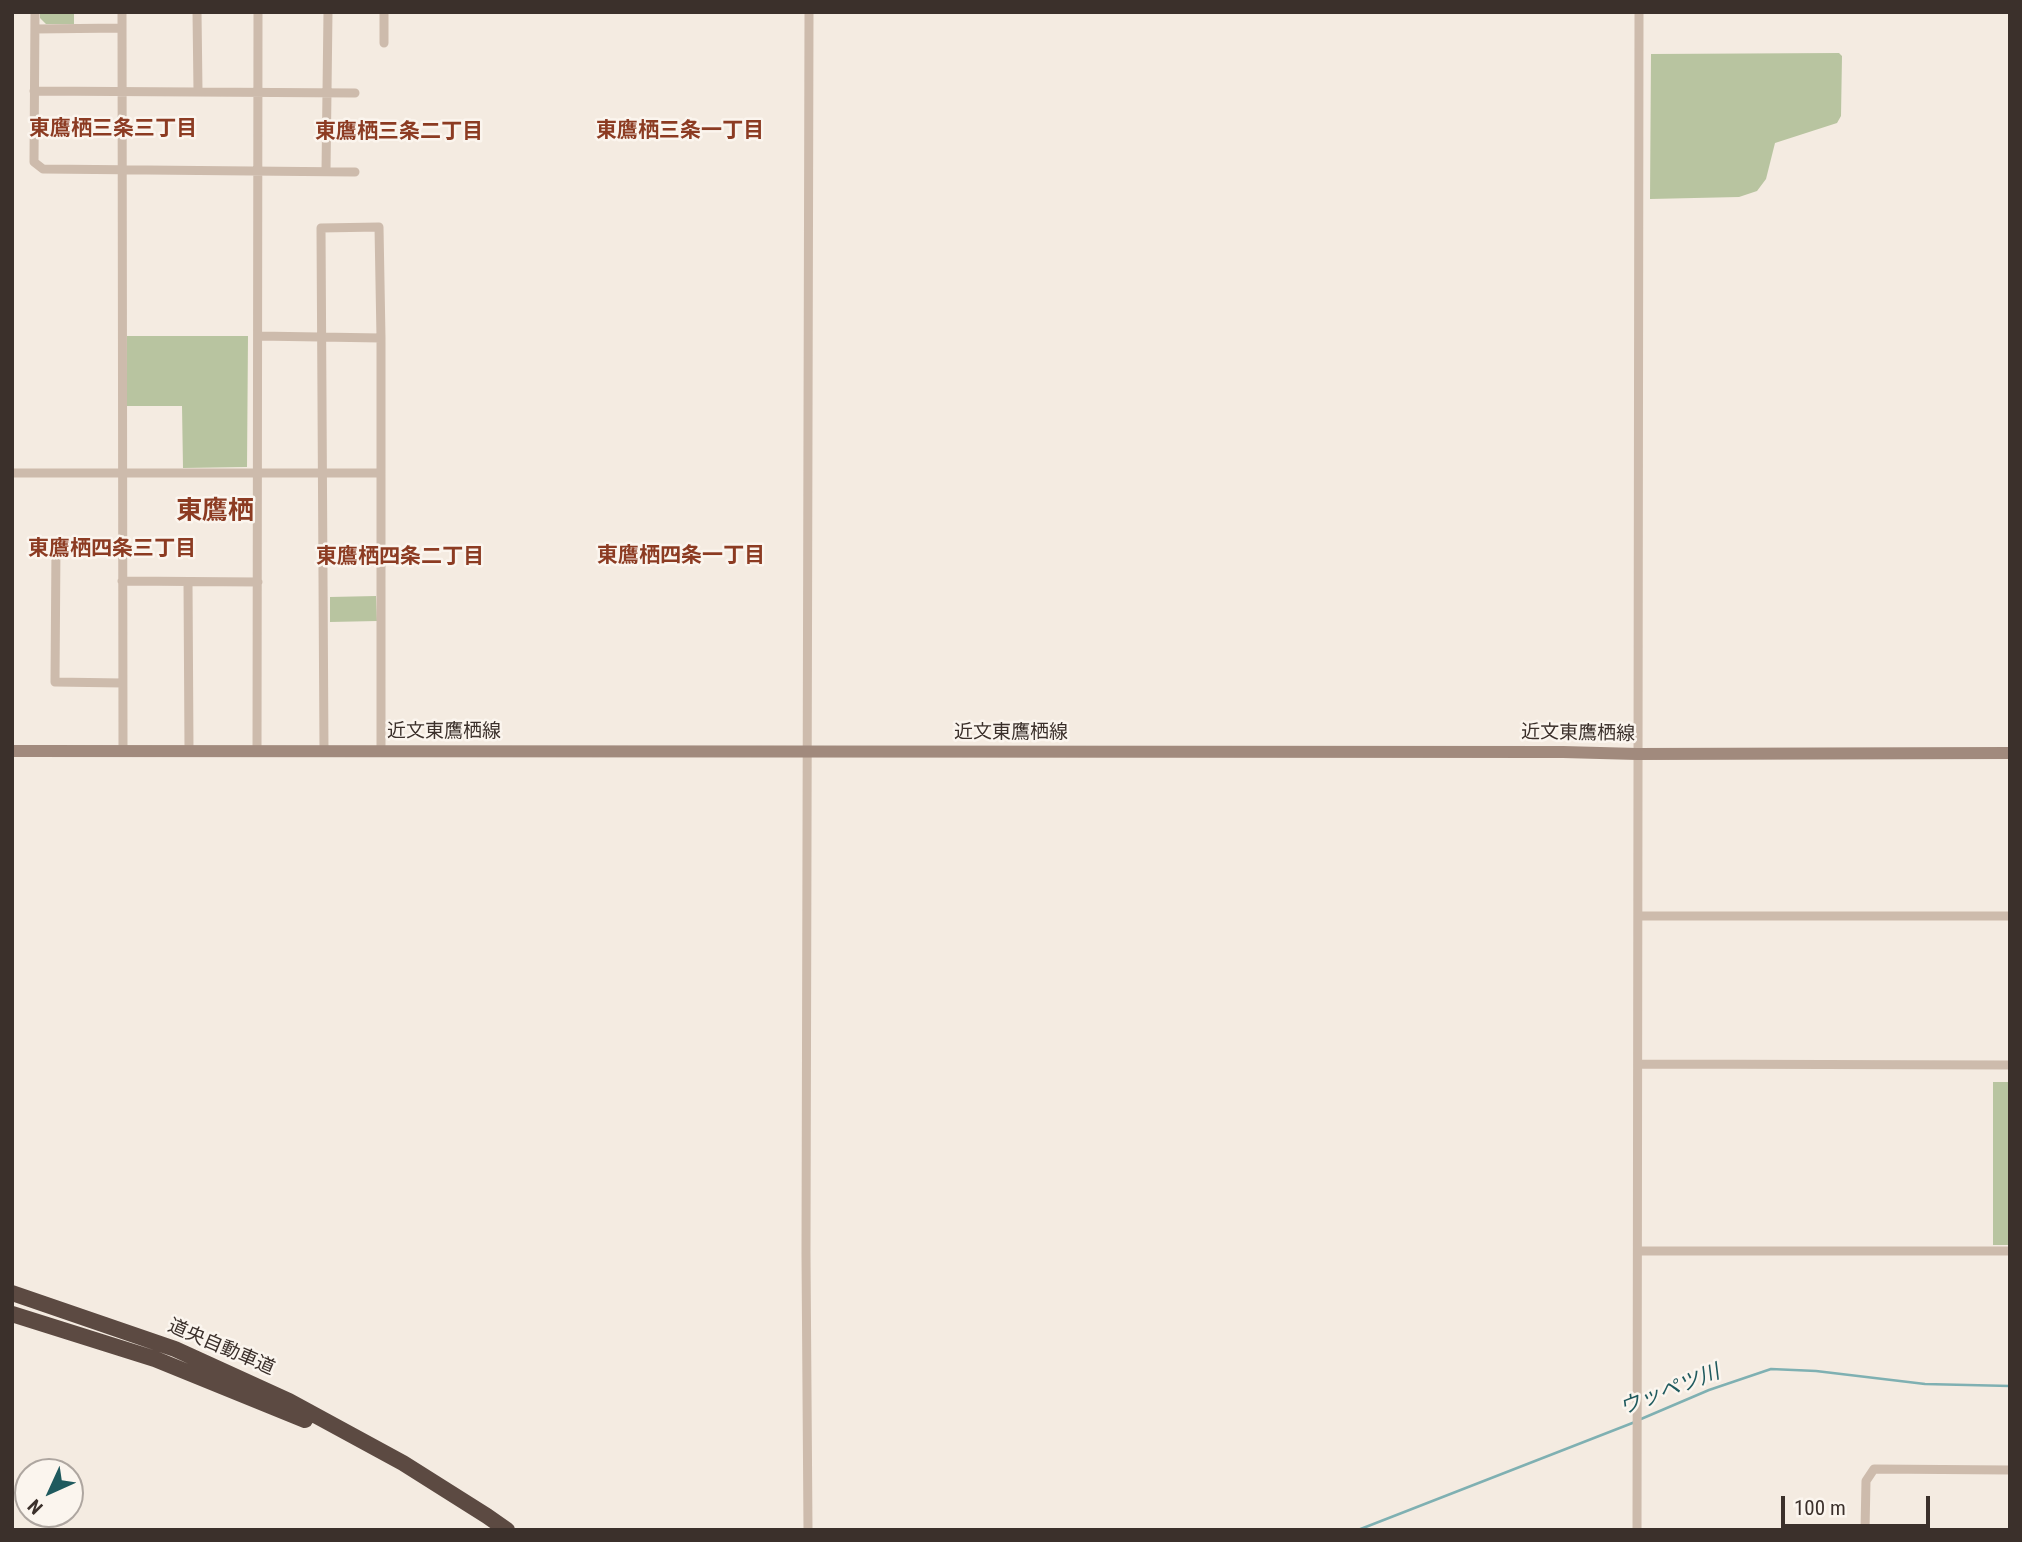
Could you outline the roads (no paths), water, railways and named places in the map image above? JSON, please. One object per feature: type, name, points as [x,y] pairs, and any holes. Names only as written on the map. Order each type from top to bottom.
[{"type":"highway","name":"道央自動車道","points":[[12,1293],[175,1349],[289,1401],[403,1463],[506,1530]]},
{"type":"highway","name":"道央自動車道","points":[[12,1314],[155,1359],[403,1463]]},
{"type":"street","points":[[35,12],[34,162],[43,169],[355,172]]},
{"type":"street","points":[[122,12],[123,751]]},
{"type":"street","points":[[197,12],[198,92]]},
{"type":"street","points":[[257,751],[258,12]]},
{"type":"street","points":[[326,172],[328,12]]},
{"type":"street","points":[[384,12],[384,43]]},
{"type":"street","points":[[808,1530],[806,1225],[809,12]]},
{"type":"street","points":[[1637,1530],[1639,12]]},
{"type":"street","points":[[35,29],[122,28]]},
{"type":"street","points":[[34,91],[355,93]]},
{"type":"street","points":[[324,752],[321,228],[379,227],[382,751]]},
{"type":"street","points":[[258,336],[381,338]]},
{"type":"street","points":[[12,473],[381,473]]},
{"type":"street","points":[[122,546],[56,546],[55,682],[122,683]]},
{"type":"street","points":[[122,581],[258,582]]},
{"type":"street","points":[[188,582],[189,750]]},
{"type":"street","name":"近文東鷹栖線","points":[[12,751],[2010,753]]},
{"type":"street","points":[[1638,916],[2010,916]]},
{"type":"street","points":[[1638,1064],[2010,1065]]},
{"type":"street","points":[[1639,1251],[2010,1251]]},
{"type":"street","points":[[1865,1530],[1866,1480],[1874,1469],[2010,1470]]},
{"type":"waterway","name":"ウッペツ川","points":[[1641,1419],[1709,1390],[1771,1369],[1816,1371],[1925,1384],[2010,1386]]},
{"type":"waterway","name":"ウッペツ川","points":[[1358,1530],[1635,1422]]},
{"type":"district","name":"東鷹栖三条三丁目","points":[[113,130]]},
{"type":"district","name":"東鷹栖三条一丁目","points":[[680,132]]},
{"type":"district","name":"東鷹栖三条二丁目","points":[[399,133]]},
{"type":"district","name":"東鷹栖","points":[[215,512]]},
{"type":"district","name":"東鷹栖四条三丁目","points":[[112,550]]},
{"type":"district","name":"東鷹栖四条一丁目","points":[[681,557]]},
{"type":"district","name":"東鷹栖四条二丁目","points":[[400,558]]}]
